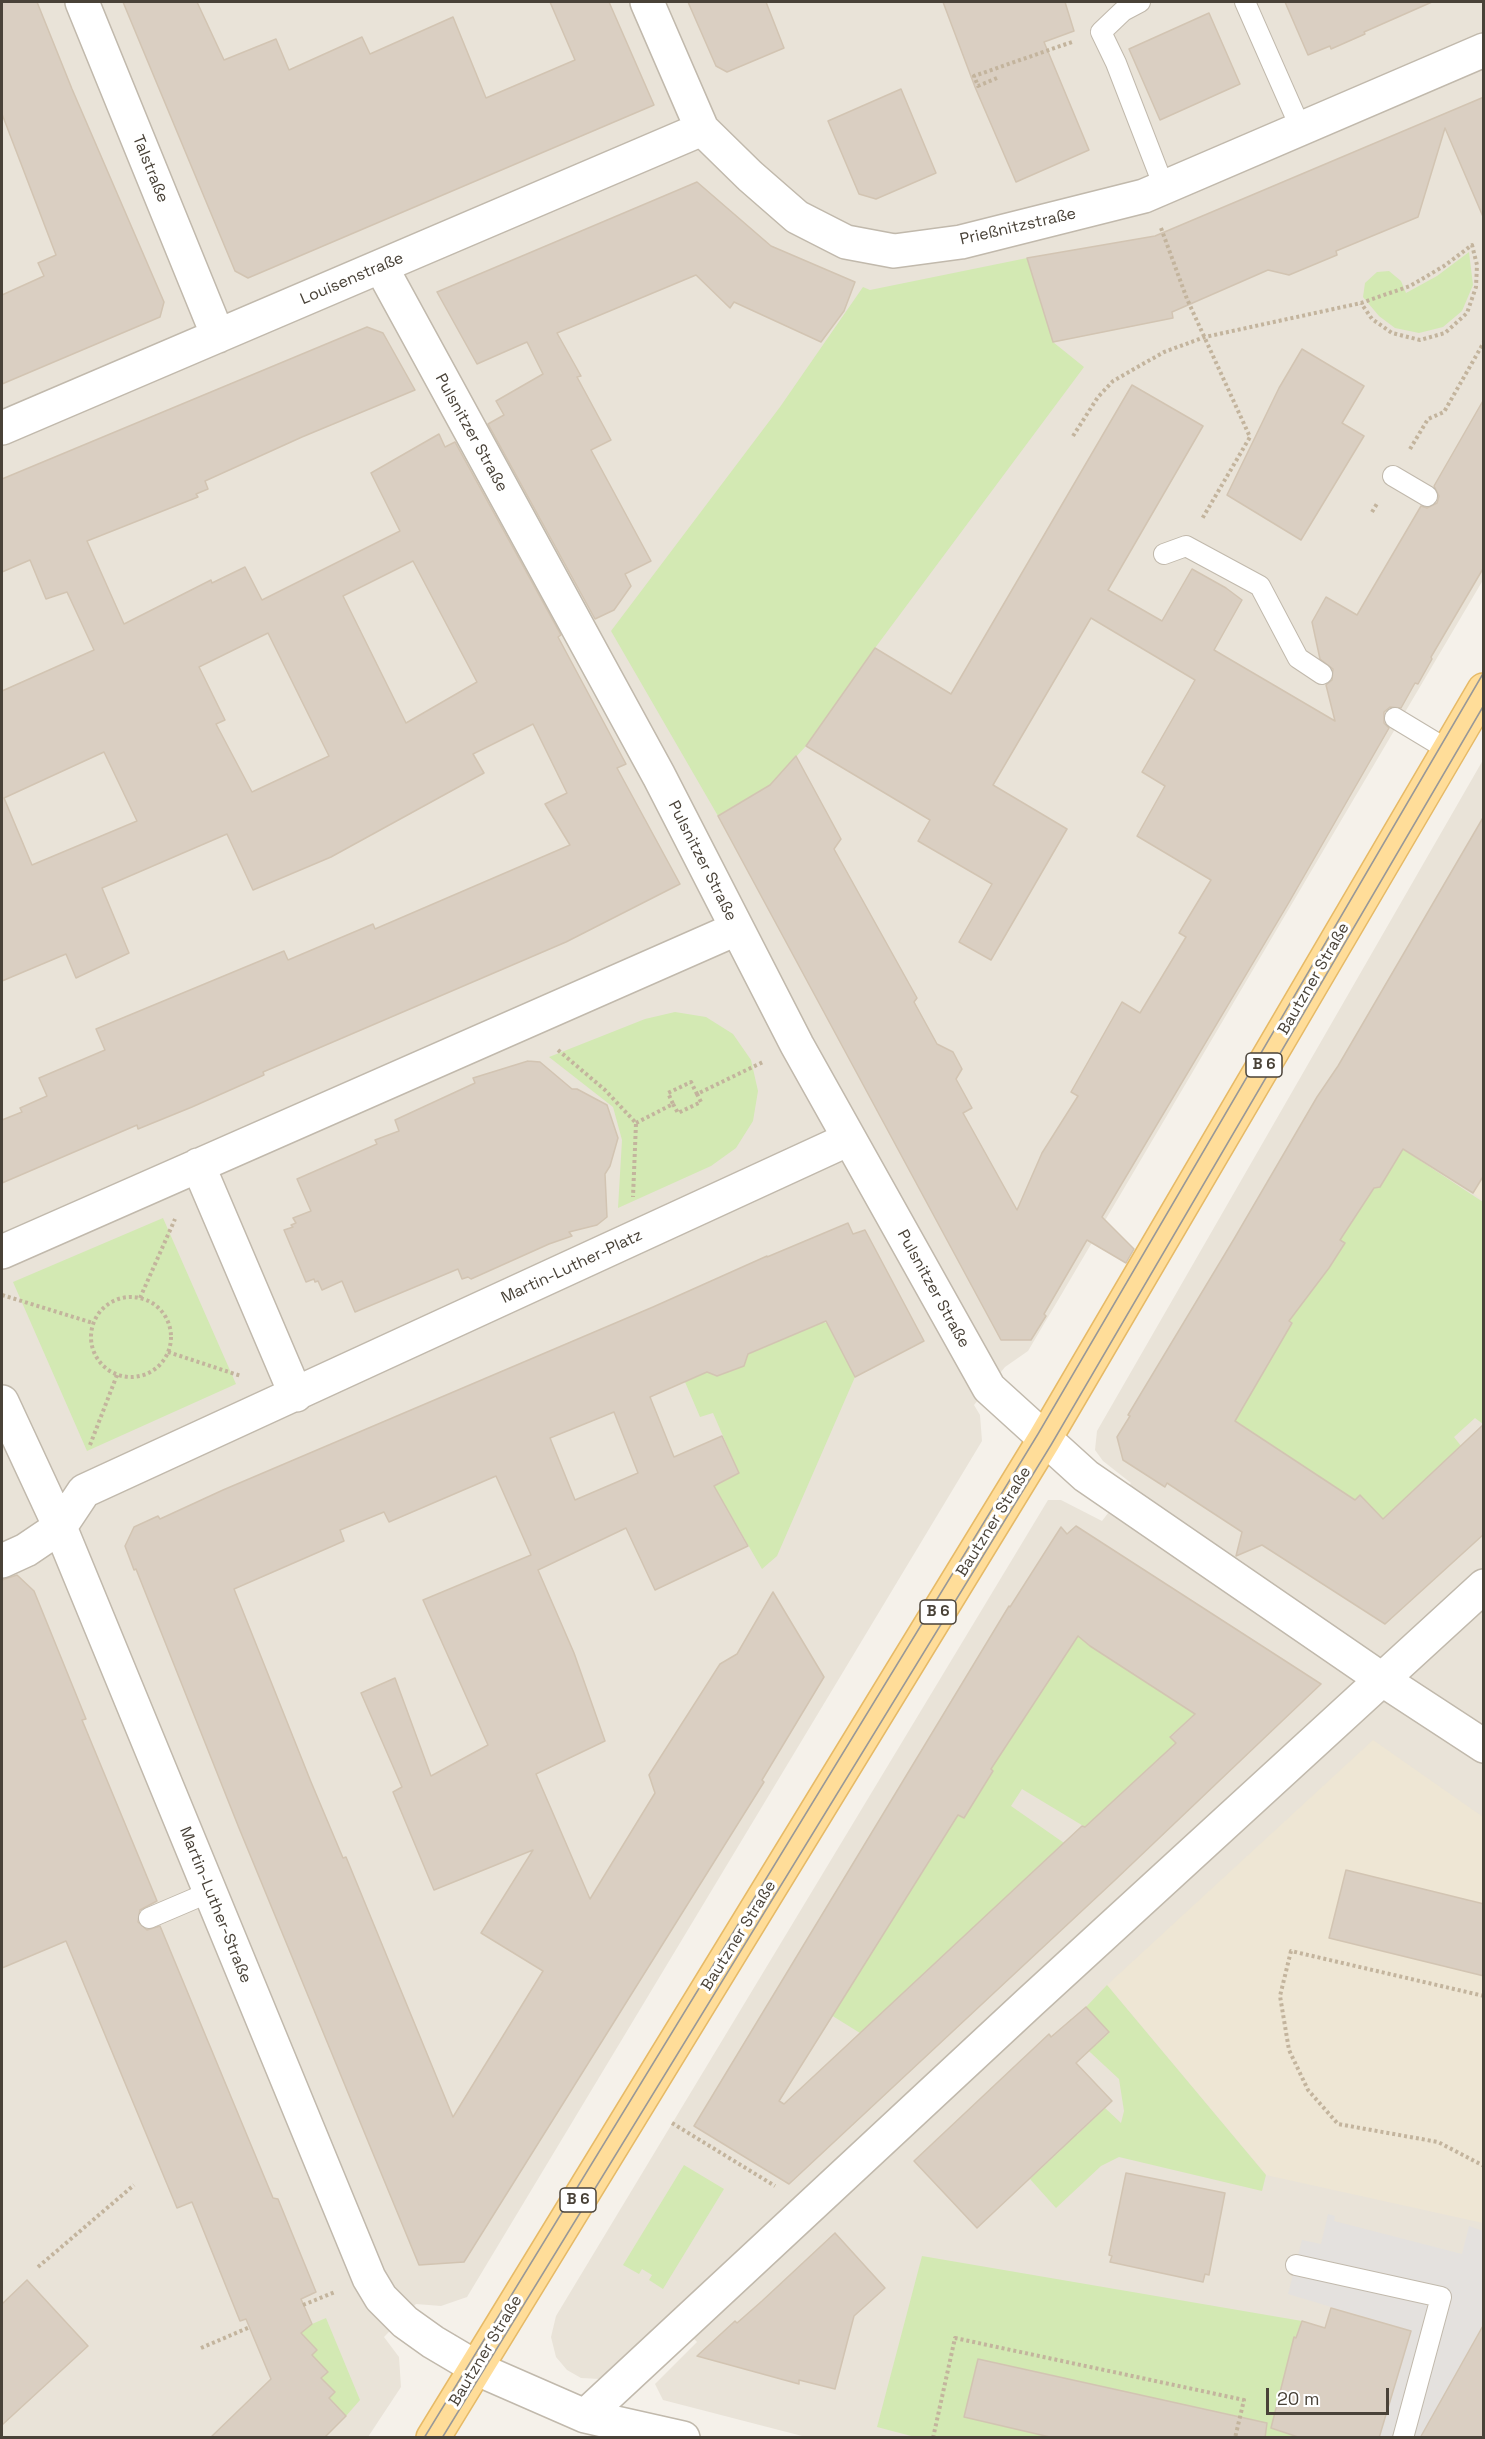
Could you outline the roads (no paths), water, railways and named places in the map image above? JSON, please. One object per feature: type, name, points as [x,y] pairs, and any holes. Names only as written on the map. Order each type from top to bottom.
[{"type":"main road","name":"Bautzner Straße","points":[[433,2438],[1044,1440],[1484,690]]},
{"type":"street","name":"Talstraße","points":[[82,2],[218,336]]},
{"type":"street","name":"Prießnitzstraße","points":[[648,2],[702,129],[750,176],[797,217],[846,242],[894,251],[962,242],[1113,205],[1156,191],[1484,50]]},
{"type":"street","name":"Louisenstraße","points":[[2,428],[702,129]]},
{"type":"street","name":"Pulsnitzer Straße","points":[[381,267],[659,776],[736,929],[849,1139],[989,1388],[1086,1476],[1383,1680],[1484,1746]]},
{"type":"street","points":[[2,1252],[736,929]]},
{"type":"street","name":"Martin-Luther-Platz","points":[[60,1527],[84,1491],[849,1139]]},
{"type":"street","points":[[198,1166],[296,1395]]},
{"type":"street","name":"Martin-Luther-Straße","points":[[2,1402],[60,1527],[369,2278],[381,2298],[405,2322],[476,2368],[585,2416],[683,2438]]},
{"type":"street","points":[[2,1561],[26,1550],[60,1527]]},
{"type":"street","points":[[585,2416],[1030,2002],[1484,1586]]},
{"type":"lane","points":[[1140,2],[1123,11],[1101,32],[1116,63],[1156,191]]},
{"type":"lane","points":[[1245,2],[1301,129]]},
{"type":"lane","points":[[1393,477],[1427,496]]},
{"type":"lane","points":[[1164,554],[1186,546],[1260,586],[1298,658],[1322,674]]},
{"type":"lane","points":[[1395,718],[1448,750]]},
{"type":"lane","points":[[149,1918],[210,1892]]},
{"type":"lane","points":[[1296,2265],[1441,2297],[1403,2438]]},
{"type":"tram line","points":[[424,2438],[1038,1434],[1484,672]]},
{"type":"tram line","points":[[442,2438],[1051,1445],[1484,705]]}]
